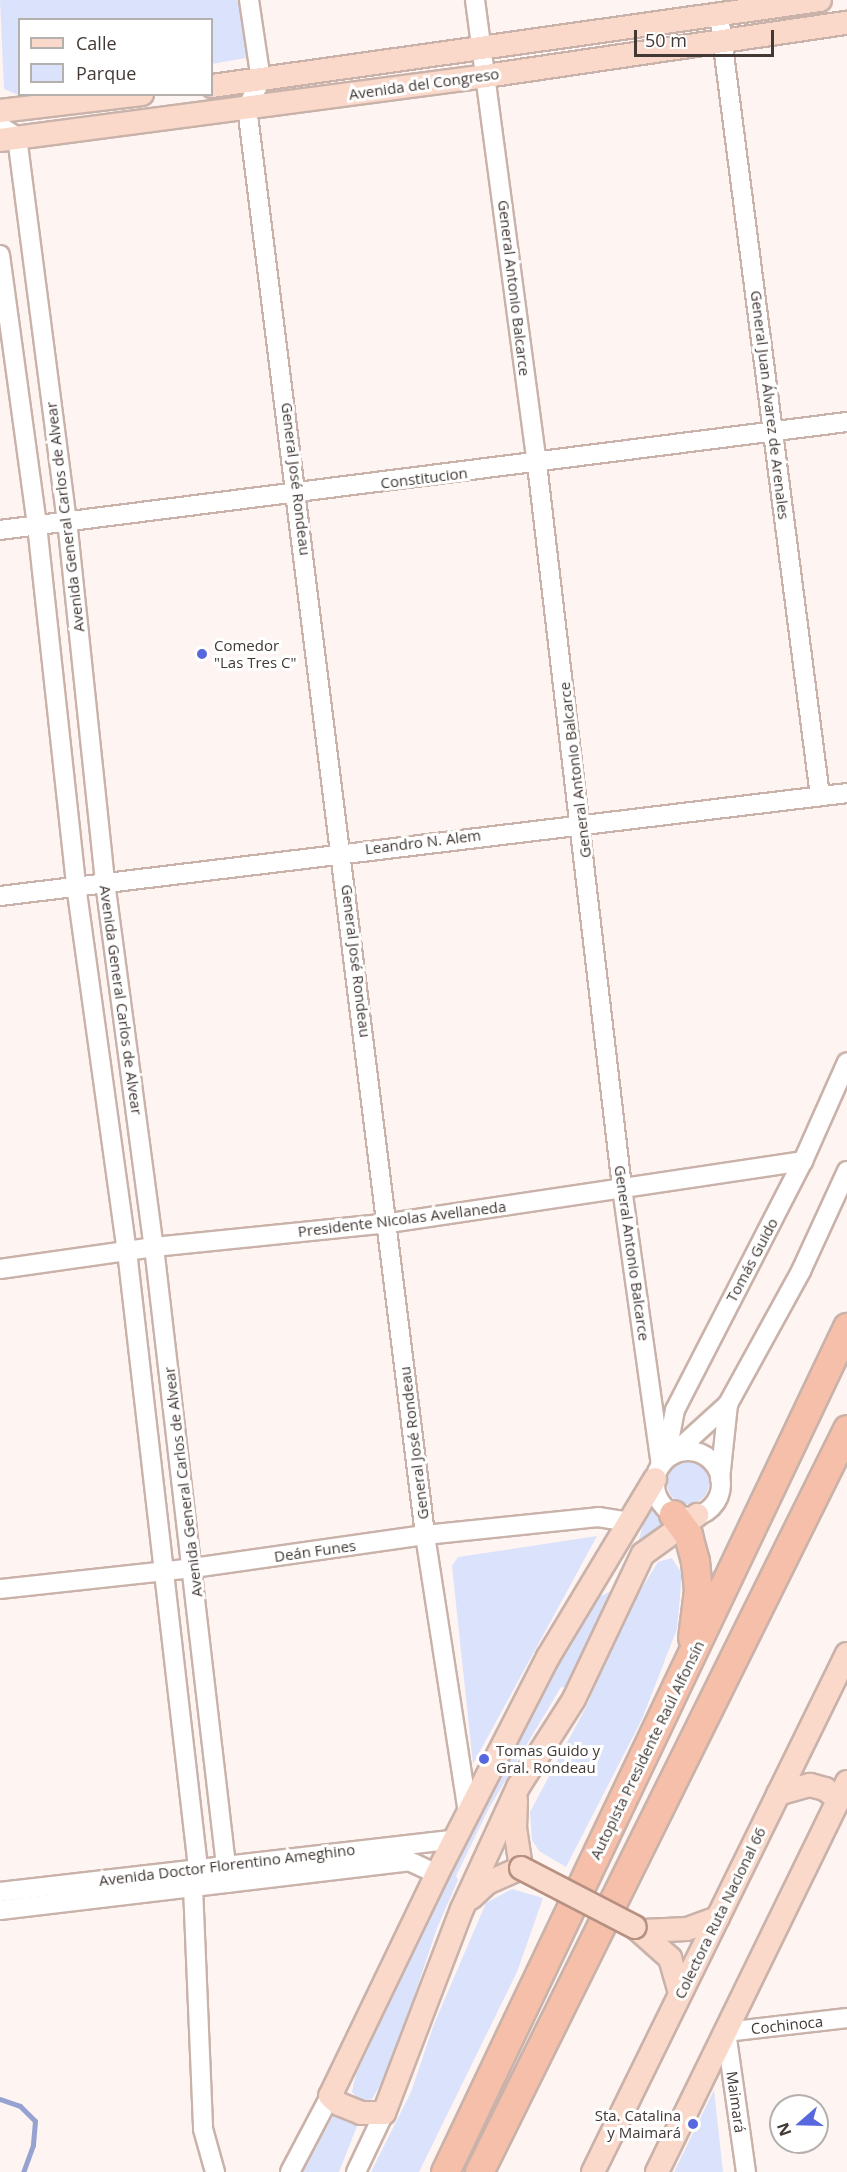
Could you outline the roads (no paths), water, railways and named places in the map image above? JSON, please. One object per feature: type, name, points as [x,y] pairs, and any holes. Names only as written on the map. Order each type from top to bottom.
[{"type":"highway","name":"Autopista Presidente Raúl Alfonsín","points":[[445,2172],[685,1673],[847,1327]]},
{"type":"highway","points":[[479,2172],[847,1429]]},
{"type":"highway","points":[[684,1518],[695,1562],[696,1612],[685,1673]]},
{"type":"main road","name":"Avenida del Congreso","points":[[213,86],[820,0]]},
{"type":"main road","name":"Avenida del Congreso","points":[[6,134],[247,107],[486,76],[847,23]]},
{"type":"main road","points":[[0,111],[125,96]]},
{"type":"main road","points":[[663,1464],[548,1657],[437,1874],[330,2096],[349,2110],[384,2113],[462,1909],[518,1787],[574,1699],[636,1568],[657,1542],[684,1518]]},
{"type":"main road","points":[[657,1542],[674,1543],[695,1562]]},
{"type":"main road","name":"Colectora Ruta Nacional 66","points":[[593,2172],[847,1654]]},
{"type":"main road","points":[[657,2172],[844,1793],[810,1785],[778,1794]]},
{"type":"main road","points":[[518,1787],[515,1828],[521,1869]]},
{"type":"main road","points":[[462,1909],[487,1883],[521,1869],[639,1929],[670,1958],[680,1993]]},
{"type":"main road","points":[[639,1929],[687,1929],[718,1918]]},
{"type":"street","points":[[247,107],[261,80],[249,0]]},
{"type":"street","name":"General Antonio Balcarce","points":[[474,0],[537,464],[582,822],[622,1188],[663,1464]]},
{"type":"street","name":"General Juan Álvarez de Arenales","points":[[719,15],[820,796]]},
{"type":"street","name":"General José Rondeau","points":[[247,107],[298,494],[425,1535],[468,1814]]},
{"type":"street","name":"Avenida General Carlos de Alvear","points":[[6,134],[67,520],[105,882],[154,1247],[228,1864],[228,1883]]},
{"type":"street","name":"Avenida General Carlos de Alvear","points":[[0,255],[37,525],[76,885],[127,1251],[198,1867],[193,1887],[203,2129],[216,2172]]},
{"type":"street","name":"Constitucion","points":[[0,530],[537,464],[847,422]]},
{"type":"street","name":"Leandro N. Alem","points":[[0,896],[582,822],[847,793]]},
{"type":"street","name":"Tomás Guido","points":[[663,1464],[675,1410],[803,1161],[847,1062]]},
{"type":"street","name":"Presidente Nicolas Avellaneda","points":[[0,1269],[154,1247],[388,1223],[803,1161]]},
{"type":"street","points":[[728,1404],[717,1498],[684,1518],[659,1499],[663,1464],[728,1404],[801,1271],[847,1171]]},
{"type":"street","points":[[663,1464],[690,1451],[702,1455],[716,1467],[720,1479]]},
{"type":"street","name":"Deán Funes","points":[[0,1589],[193,1568],[425,1535],[598,1517],[630,1522]]},
{"type":"street","name":"Avenida Doctor Florentino Ameghino","points":[[0,1892],[198,1867],[455,1839]]},
{"type":"street","name":"Avenida Doctor Florentino Ameghino","points":[[0,1910],[409,1861],[437,1874]]},
{"type":"street","name":"Cochinoca","points":[[726,2032],[847,2018]]},
{"type":"street","name":"Maimará","points":[[726,2032],[746,2172]]},
{"type":"street","points":[[290,2172],[330,2096]]},
{"type":"street","points":[[356,2172],[384,2113]]},
{"type":"waterway","points":[[0,2099],[20,2106],[35,2121],[33,2145],[23,2172]]},
{"type":"place","name":"Comedor \"Las Tres C\"","points":[[202,654]]},
{"type":"place","name":"Tomas Guido y Gral. Rondeau","points":[[484,1759]]},
{"type":"place","name":"Sta. Catalina y Maimará","points":[[693,2124]]}]
